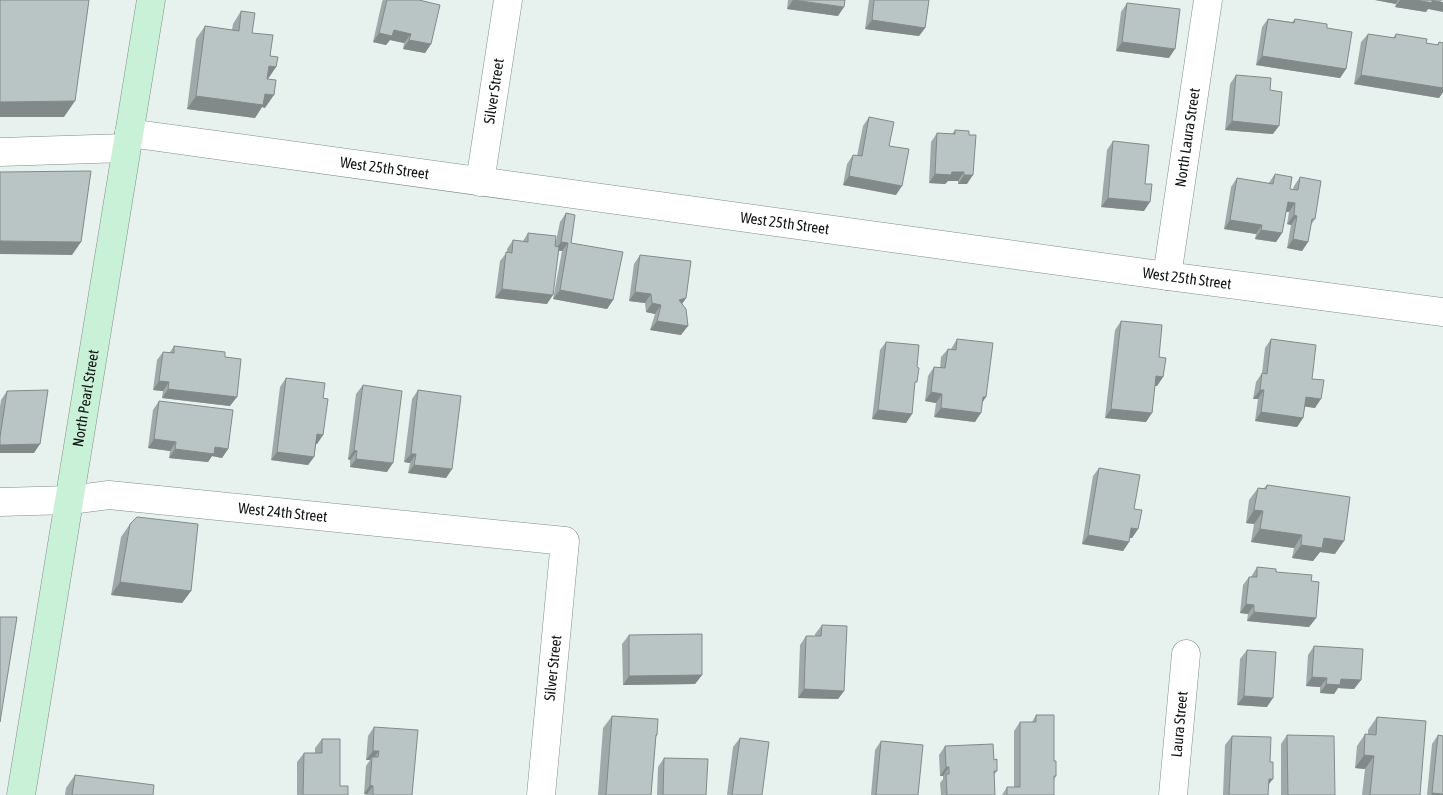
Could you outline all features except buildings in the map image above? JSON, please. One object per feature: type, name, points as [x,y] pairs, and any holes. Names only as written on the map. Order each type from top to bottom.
[{"type":"street","name":"North Pearl Street","points":[[21,795],[151,0]]},
{"type":"street","name":"Silver Street","points":[[480,182],[508,0]]},
{"type":"street","name":"North Laura Street","points":[[1168,276],[1208,0]]},
{"type":"street","name":"West 25th Street","points":[[0,152],[127,141],[480,182],[1443,312]]},
{"type":"street","name":"West 24th Street","points":[[0,502],[70,500],[109,495],[565,541]]},
{"type":"street","name":"Silver Street","points":[[541,795],[565,541]]},
{"type":"street","name":"Laura Street","points":[[1173,795],[1186,654]]}]
